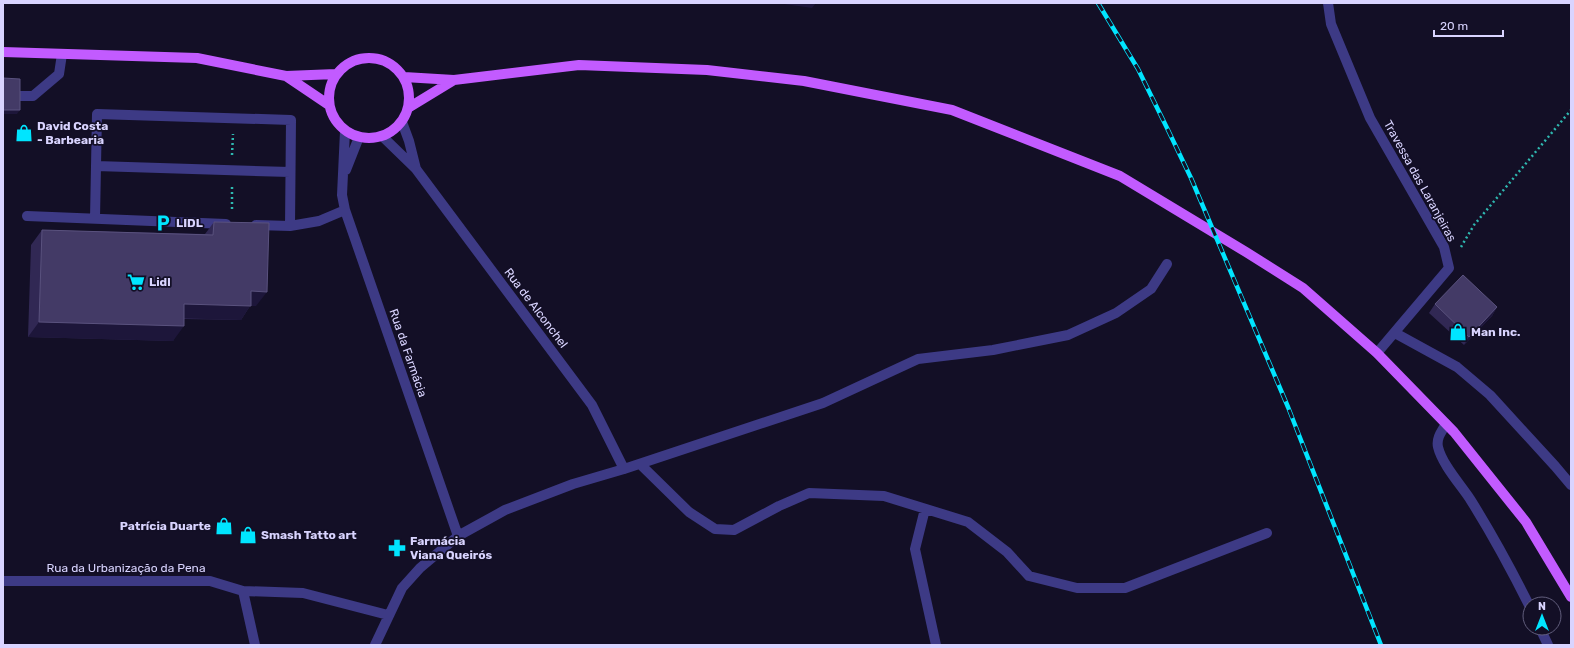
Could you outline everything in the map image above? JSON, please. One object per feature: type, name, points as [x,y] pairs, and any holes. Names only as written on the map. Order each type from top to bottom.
[{"type":"main road","points":[[3,52],[197,58],[286,76],[336,74]]},
{"type":"main road","points":[[370,58],[383,60],[395,67],[404,77],[408,86],[408,108],[402,122],[393,130],[382,136],[371,138],[360,137],[345,131],[337,124],[329,105],[328,94],[336,74],[345,65],[357,59],[370,58]]},
{"type":"main road","points":[[404,77],[454,80],[579,65],[707,70],[804,81],[952,110],[1120,176],[1303,288],[1377,353],[1454,432],[1526,522],[1571,597]]},
{"type":"main road","points":[[286,76],[329,105]]},
{"type":"main road","points":[[408,108],[454,80]]},
{"type":"street","name":"Travessa das Laranjeiras","points":[[1328,3],[1330,24],[1370,118],[1444,247],[1448,268]]},
{"type":"street","points":[[3,96],[33,96],[58,74],[62,54]]},
{"type":"street","points":[[95,218],[97,114],[291,120],[290,226]]},
{"type":"street","name":"Rua de Alconchel","points":[[402,122],[409,141],[416,169]]},
{"type":"street","name":"Rua da Farmácia","points":[[345,131],[342,195],[345,210],[458,536]]},
{"type":"street","name":"Rua de Alconchel","points":[[382,136],[416,169],[592,405],[624,469]]},
{"type":"street","name":"Rua da Farmácia","points":[[343,177],[360,137]]},
{"type":"street","points":[[96,166],[290,172]]},
{"type":"street","points":[[27,216],[290,226],[319,221],[345,210]]},
{"type":"street","points":[[375,645],[402,588],[420,568],[458,536],[505,510],[573,484],[640,464],[823,403],[918,359],[993,350],[1068,335],[1116,313],[1151,289],[1167,264]]},
{"type":"street","points":[[1377,353],[1448,268]]},
{"type":"street","points":[[1395,333],[1457,367],[1490,396],[1571,485]]},
{"type":"street","points":[[1446,424],[1439,437],[1438,446],[1446,463],[1471,500],[1511,569],[1524,596]]},
{"type":"street","points":[[640,464],[689,512],[715,529],[734,530],[779,506],[810,493],[884,496],[968,522],[1007,552],[1029,576],[1077,588],[1125,588],[1267,533]]},
{"type":"street","points":[[925,508],[915,549],[936,645]]},
{"type":"street","name":"Rua da Urbanização da Pena","points":[[3,581],[210,581],[243,591],[303,593],[388,615]]},
{"type":"street","points":[[243,591],[256,645]]},
{"type":"path","points":[[1448,268],[1474,225],[1571,110]]},
{"type":"building","points":[[3,78],[20,79],[20,110],[3,110]]},
{"type":"building","points":[[214,222],[269,223],[267,292],[251,291],[251,306],[184,304],[184,326],[39,322],[42,230],[213,235]]},
{"type":"building","points":[[1463,275],[1497,307],[1469,337],[1435,304]]},
{"type":"railway","points":[[1098,3],[1138,69],[1191,178],[1288,407],[1381,645]]},
{"type":"place","name":"David Costa - Barbearia","points":[[24,133]]},
{"type":"place","name":"LIDL","points":[[163,223]]},
{"type":"place","name":"Lidl","points":[[136,282]]},
{"type":"place","name":"Man Inc.","points":[[1458,332]]},
{"type":"place","name":"Patrícia Duarte","points":[[224,526]]},
{"type":"place","name":"Smash Tatto art","points":[[248,535]]},
{"type":"place","name":"Farmácia Viana Queirós","points":[[397,548]]}]
